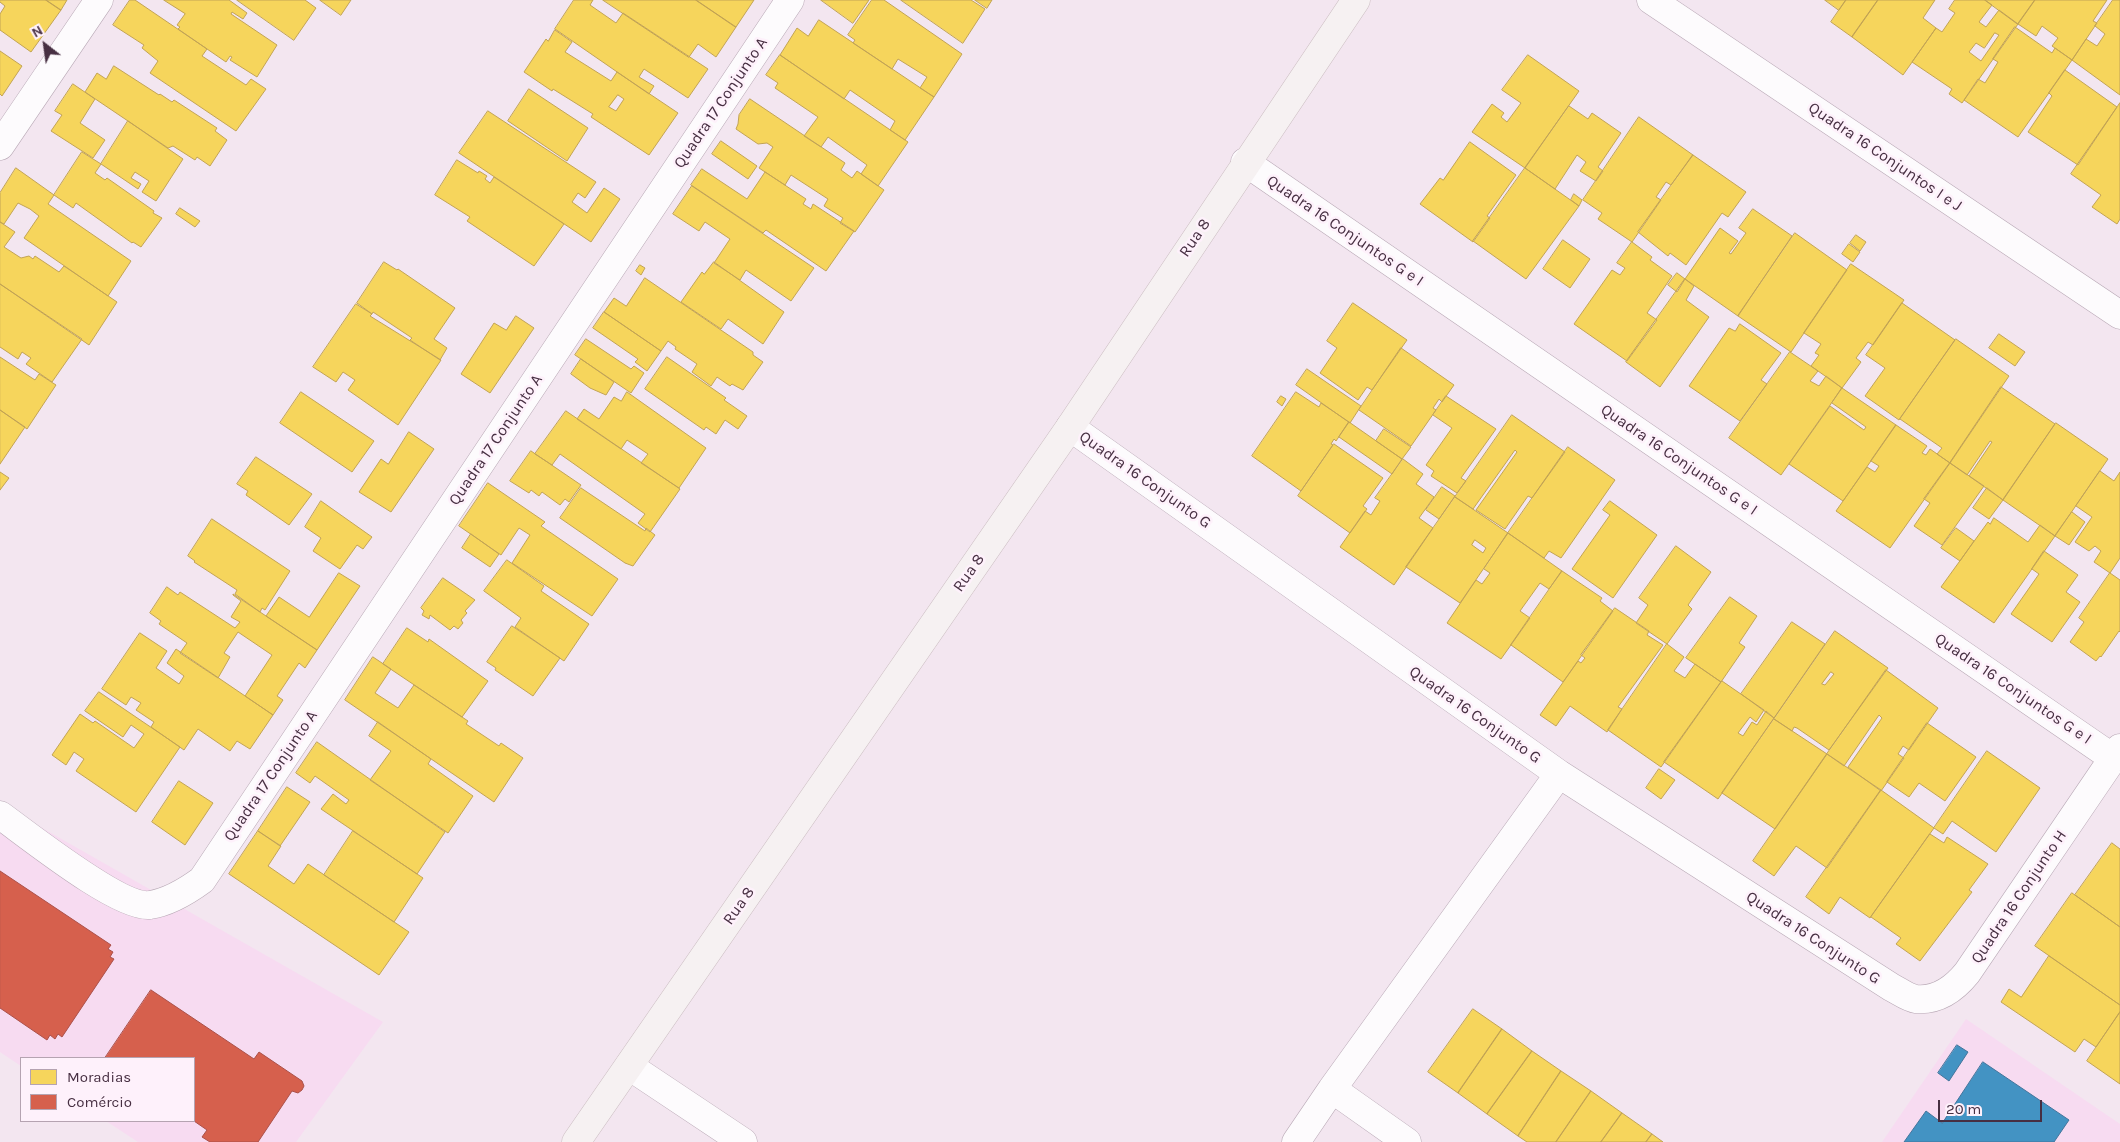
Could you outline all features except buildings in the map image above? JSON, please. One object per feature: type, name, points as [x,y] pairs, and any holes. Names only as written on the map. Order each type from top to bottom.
[{"type":"main road","name":"Rua 8","points":[[576,1142],[1070,427],[1245,162],[1356,0]]},
{"type":"street","points":[[0,146],[99,0]]},
{"type":"street","name":"Quadra 17 Conjunto A","points":[[0,815],[102,887],[133,903],[150,905],[174,897],[202,880],[790,0]]},
{"type":"street","name":"Quadra 16 Conjuntos I e J","points":[[1651,0],[2120,314]]},
{"type":"street","name":"Quadra 16 Conjuntos G e I","points":[[1245,162],[2116,753]]},
{"type":"street","name":"Quadra 16 Conjunto G","points":[[1070,427],[1559,774],[1891,988]]},
{"type":"street","name":"Quadra 16 Conjunto H","points":[[1891,988],[1915,999],[1936,998],[1955,987],[1967,973],[2116,753]]},
{"type":"street","points":[[1296,1142],[1332,1089],[1559,774]]},
{"type":"street","points":[[629,1066],[744,1142]]},
{"type":"street","points":[[1332,1089],[1408,1142]]},
{"type":"shaded area","points":[[0,804],[383,1022],[296,1142],[138,1142],[108,1122],[195,1122],[195,1057],[20,1057],[20,1065],[0,1052]]},
{"type":"shaded area","points":[[1966,1019],[2120,1124],[2120,1142],[1882,1142]]}]
